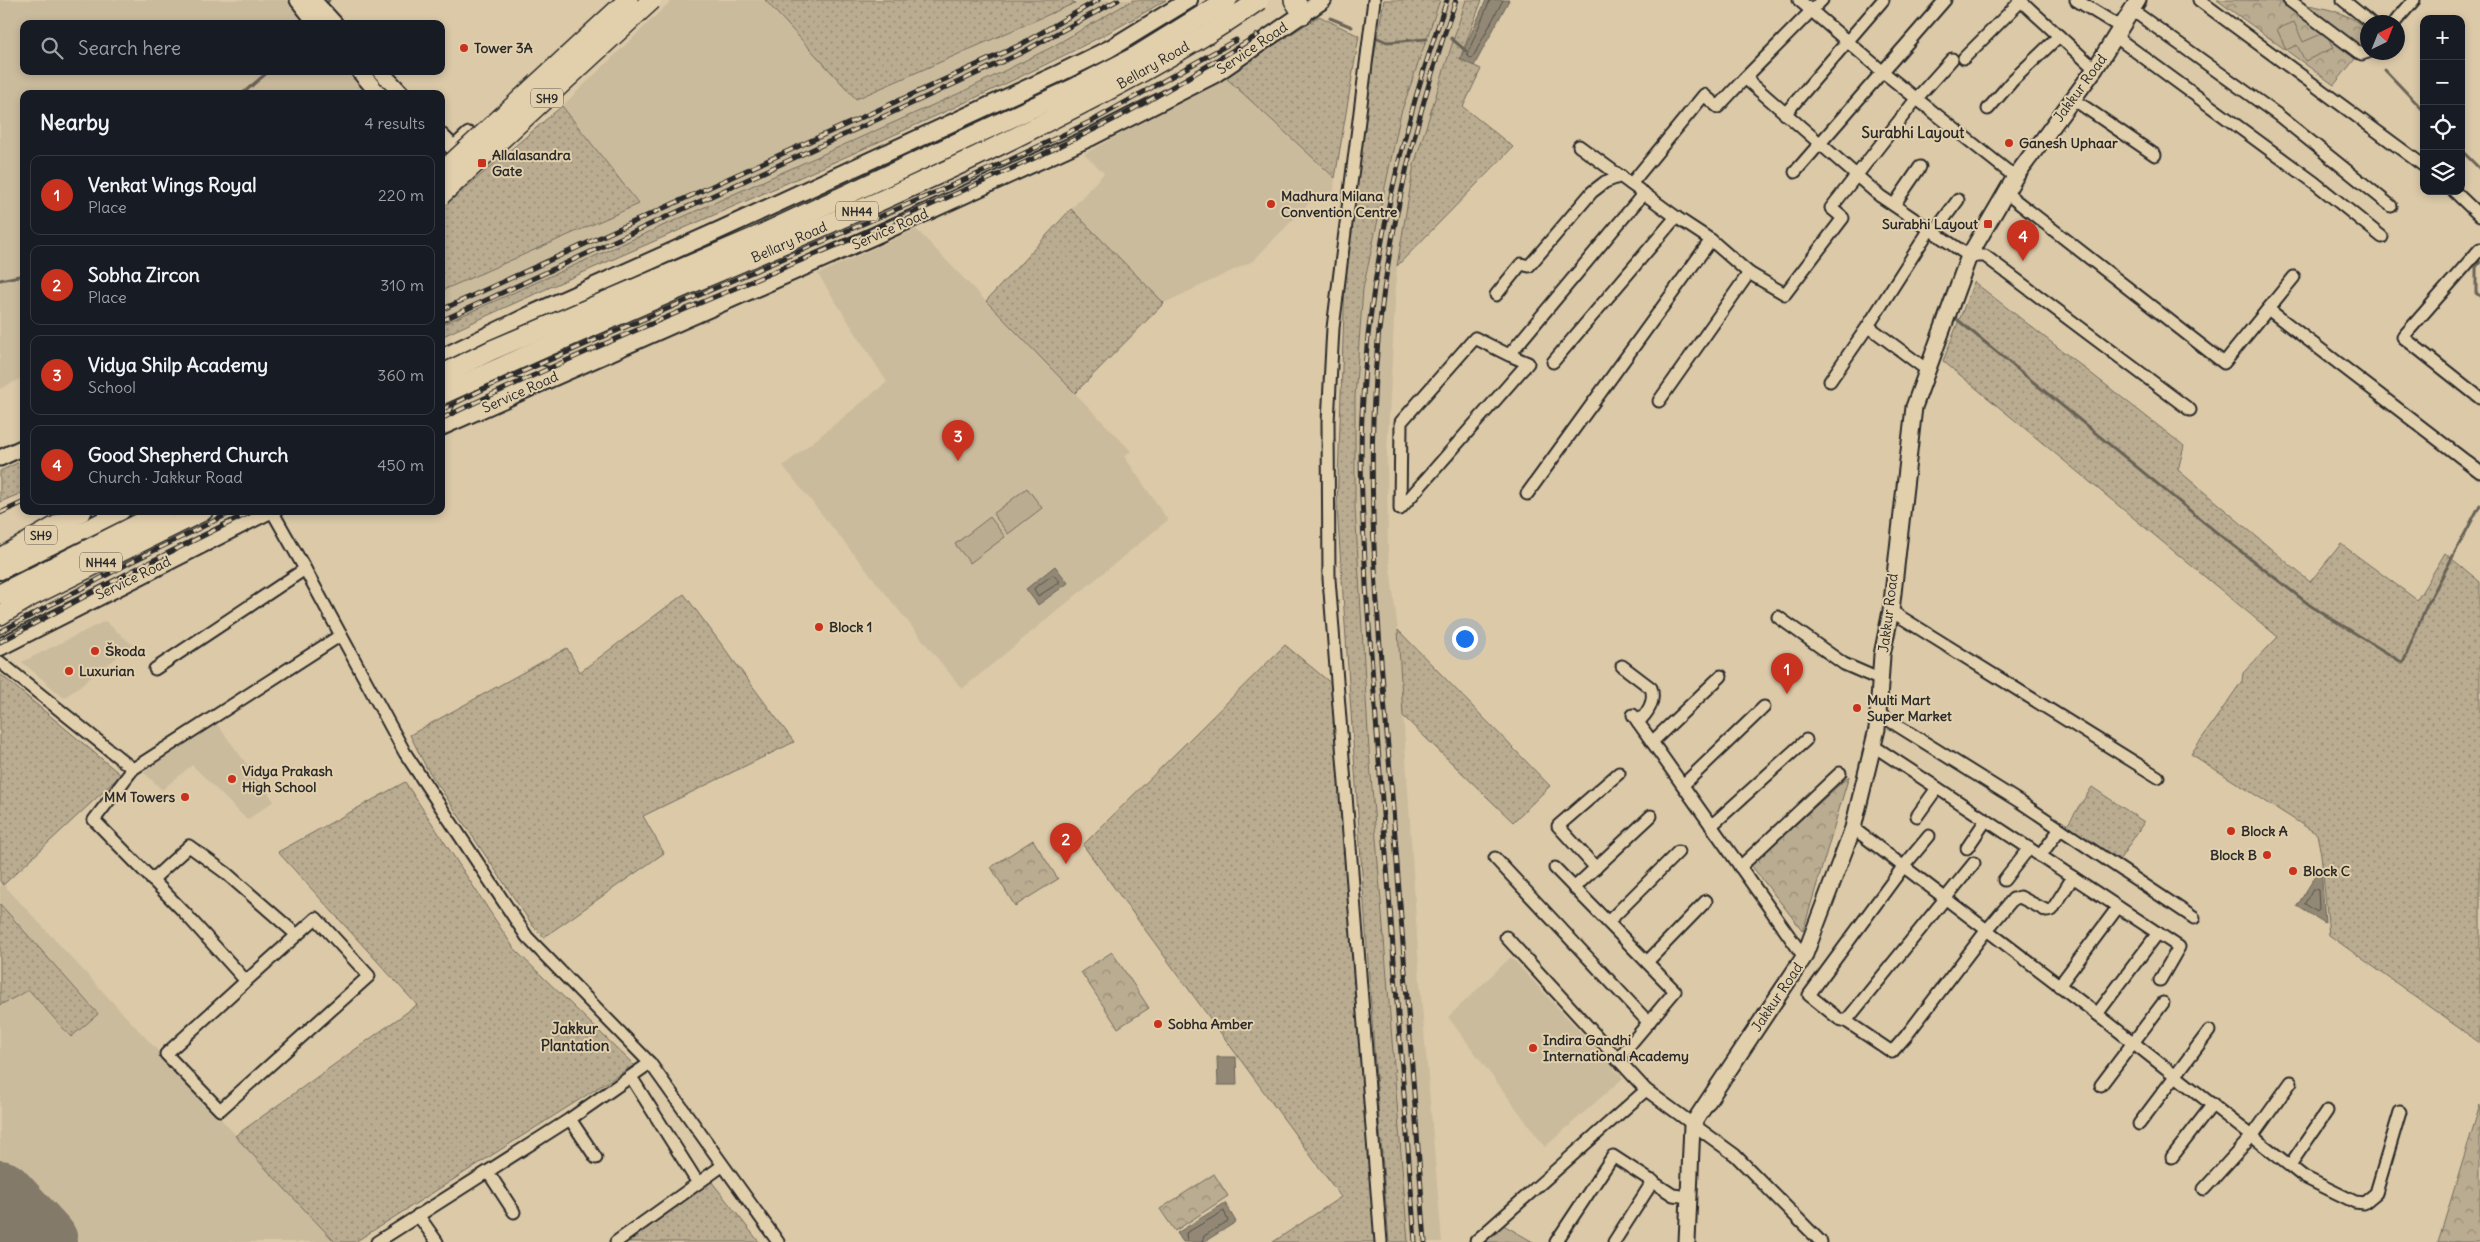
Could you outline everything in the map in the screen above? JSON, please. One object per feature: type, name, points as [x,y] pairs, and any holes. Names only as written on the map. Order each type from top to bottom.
[{"type":"main road","name":"SH9","points":[[445,169],[628,0]]},
{"type":"main road","name":"SH9","points":[[445,192],[652,0]]},
{"type":"main road","points":[[445,356],[512,323],[722,230],[1060,73],[1109,49],[1189,0]]},
{"type":"main road","name":"Bellary Road","points":[[445,374],[492,350],[767,232],[1060,96],[1135,57],[1227,0]]},
{"type":"main road","name":"Bellary Road","points":[[445,393],[543,347],[730,268],[960,164],[1139,74],[1259,0]]},
{"type":"main road","name":"Service Road","points":[[445,425],[874,236],[1089,138],[1215,74],[1299,7],[1323,0]]},
{"type":"main road","points":[[512,323],[487,346],[488,356],[492,362],[508,368],[553,377]]},
{"type":"main road","points":[[445,381],[450,393],[445,404]]},
{"type":"main road","name":"SH9","points":[[0,546],[55,515]]},
{"type":"main road","name":"SH9","points":[[0,558],[75,515]]},
{"type":"main road","points":[[0,571],[114,515]]},
{"type":"main road","name":"NH44","points":[[0,594],[156,515]]},
{"type":"main road","name":"NH44","points":[[0,615],[30,597],[195,515]]},
{"type":"main road","name":"Service Road","points":[[0,647],[262,515]]},
{"type":"street","points":[[445,157],[615,0]]},
{"type":"street","points":[[445,198],[662,0]]},
{"type":"street","points":[[1374,0],[1333,328],[1328,422],[1328,500],[1329,579],[1381,1242]]},
{"type":"street","points":[[1798,0],[1882,72],[2016,177]]},
{"type":"street","points":[[1631,184],[1704,94],[1718,107],[1822,0]]},
{"type":"street","points":[[1785,114],[1884,0]]},
{"type":"street","points":[[1795,172],[1946,0]]},
{"type":"street","points":[[2076,0],[2315,183],[2382,237]]},
{"type":"street","points":[[2199,0],[2420,163]]},
{"type":"street","points":[[2289,0],[2360,53]]},
{"type":"street","points":[[2345,0],[2362,15]]},
{"type":"street","points":[[2401,15],[2414,0]]},
{"type":"street","points":[[1579,146],[1676,217],[1711,240],[1749,273],[1785,294],[1843,218],[1831,208],[1917,98],[2021,1],[2095,69]]},
{"type":"street","points":[[304,2],[315,20]]},
{"type":"street","points":[[304,2],[329,20]]},
{"type":"street","points":[[2135,5],[2278,115],[2391,206]]},
{"type":"street","name":"Jakkur Road","points":[[1692,1124],[1804,958],[1854,828],[1879,714],[1882,655],[1891,611],[1914,407],[1969,256],[2016,177],[2095,69],[2135,5]]},
{"type":"street","points":[[1988,109],[2013,80],[2059,36]]},
{"type":"street","points":[[362,75],[376,90]]},
{"type":"street","points":[[384,75],[398,90]]},
{"type":"street","points":[[1745,78],[1820,145],[1894,205],[1969,256],[1985,256],[2190,410]]},
{"type":"street","points":[[2073,99],[2155,155]]},
{"type":"street","points":[[445,140],[475,172]]},
{"type":"street","points":[[1894,205],[1920,167]]},
{"type":"street","points":[[1496,295],[1521,264],[1529,266],[1592,192],[1605,182],[1621,176]]},
{"type":"street","points":[[1509,354],[1644,193]]},
{"type":"street","points":[[2006,193],[2224,363],[2294,277]]},
{"type":"street","points":[[2458,195],[2480,216]]},
{"type":"street","points":[[1830,381],[1932,231],[1958,200]]},
{"type":"street","points":[[1553,362],[1676,217]]},
{"type":"street","points":[[1527,494],[1711,240]]},
{"type":"street","points":[[2480,249],[2403,337],[2480,398]]},
{"type":"street","points":[[1659,401],[1749,273]]},
{"type":"street","points":[[2268,309],[2480,472]]},
{"type":"street","points":[[1868,326],[1927,370]]},
{"type":"street","points":[[1475,338],[1509,354],[1528,362],[1400,509],[1401,422],[1475,338]]},
{"type":"street","points":[[0,458],[20,449]]},
{"type":"street","points":[[272,515],[305,569],[405,753],[527,937],[650,1063],[778,1242]]},
{"type":"street","points":[[155,669],[305,569]]},
{"type":"street","points":[[1891,611],[2158,777]]},
{"type":"street","points":[[1778,617],[1844,664],[1881,680]]},
{"type":"street","points":[[246,981],[94,820],[133,769],[340,635]]},
{"type":"street","points":[[0,662],[133,769]]},
{"type":"street","points":[[1622,666],[1651,688],[1653,693],[1647,713],[1636,718],[1804,958]]},
{"type":"street","points":[[1652,742],[1721,676]]},
{"type":"street","points":[[1683,785],[1764,707]]},
{"type":"street","points":[[1879,714],[2060,828],[2194,918]]},
{"type":"street","points":[[1711,826],[1806,740]]},
{"type":"street","points":[[1872,745],[2179,947],[2160,980]]},
{"type":"street","points":[[1596,868],[1558,826],[1619,773]]},
{"type":"street","points":[[1740,867],[1840,773]]},
{"type":"street","points":[[1917,816],[1937,788]]},
{"type":"street","points":[[1574,888],[1651,816]]},
{"type":"street","points":[[1967,848],[1986,820]]},
{"type":"street","points":[[1854,828],[1944,899],[2176,1075],[2304,1177],[2355,1202],[2364,1203],[2376,1193],[2400,1112]]},
{"type":"street","points":[[2040,856],[2060,828]]},
{"type":"street","points":[[1929,836],[1903,867],[1809,995],[1838,1019],[1846,1021],[1892,1052],[2013,899],[2020,897],[2047,911],[2052,910],[2073,877]]},
{"type":"street","points":[[152,880],[189,846],[226,873],[297,935]]},
{"type":"street","points":[[2004,880],[2029,848]]},
{"type":"street","points":[[1608,922],[1678,852]]},
{"type":"street","points":[[1495,858],[1649,1023]]},
{"type":"street","points":[[1846,1021],[1974,863]]},
{"type":"street","points":[[1555,868],[1675,991],[1617,1060]]},
{"type":"street","points":[[1647,962],[1706,901]]},
{"type":"street","points":[[2059,986],[2118,907]]},
{"type":"street","points":[[316,918],[369,976],[220,1110],[166,1054],[246,981],[316,918]]},
{"type":"street","points":[[2097,1014],[2158,933]]},
{"type":"street","points":[[1506,937],[1646,1090],[1734,1156],[1821,1242]]},
{"type":"street","points":[[2101,1086],[2163,1003]]},
{"type":"street","points":[[2139,1124],[2209,1031]]},
{"type":"street","points":[[376,1242],[570,1119],[650,1063]]},
{"type":"street","points":[[630,1077],[698,1183]]},
{"type":"street","points":[[2204,1190],[2253,1135],[2291,1082]]},
{"type":"street","points":[[1476,1241],[1646,1090]]},
{"type":"street","points":[[2172,1157],[2213,1104]]},
{"type":"street","points":[[2290,1165],[2327,1111]]},
{"type":"street","points":[[570,1119],[596,1158]]},
{"type":"street","points":[[1687,1242],[1692,1124]]},
{"type":"street","points":[[1556,1242],[1613,1156],[1674,1195],[1689,1197]]},
{"type":"street","points":[[616,1242],[722,1166]]},
{"type":"street","points":[[488,1172],[514,1212]]},
{"type":"street","points":[[1614,1242],[1652,1181]]},
{"type":"street","points":[[418,1215],[437,1242]]},
{"type":"shaded area","points":[[0,0],[287,0],[304,20],[20,20],[20,75],[351,75],[364,90],[20,90],[20,379],[0,389]]},
{"type":"shaded area","points":[[672,0],[765,0],[856,99],[1079,0],[1133,0],[1050,48],[962,92],[445,325],[445,289],[639,204],[562,106]]},
{"type":"shaded area","points":[[1440,0],[1466,0],[1414,165],[1397,266],[1387,454],[1388,551],[1398,630],[1420,983],[1442,1242],[1408,1242],[1369,750],[1355,507],[1355,397],[1363,289],[1401,113]]},
{"type":"shaded area","name":"Madhura Milana Convention Centre","points":[[1225,77],[1335,178],[1334,191],[1309,203],[1253,261],[1164,303],[1071,209],[1104,173],[1084,154]]},
{"type":"shaded area","points":[[916,229],[1131,451],[1124,456],[1168,520],[962,689],[783,466],[887,382],[818,274]]},
{"type":"shaded area","points":[[105,621],[133,645],[64,698],[22,662]]},
{"type":"shaded area","points":[[0,674],[121,775],[4,885],[335,1242],[0,1242]]},
{"type":"shaded area","name":"Vidya Prakash High School","points":[[214,720],[274,801],[247,820],[192,765],[162,790],[140,769]]},
{"type":"shaded area","name":"Indira Gandhi International Academy","points":[[1511,957],[1623,1078],[1545,1147],[1448,1017]]},
{"type":"green space","points":[[765,0],[1071,0],[1075,3],[856,99]]},
{"type":"green space","points":[[1133,0],[1166,0],[1075,50],[981,95],[445,335],[445,323],[962,92],[1050,48]]},
{"type":"green space","points":[[1384,0],[1440,0],[1401,113],[1363,289],[1355,397],[1355,507],[1369,750],[1408,1242],[1389,1242],[1337,507],[1345,283],[1368,91]]},
{"type":"green space","points":[[1466,0],[1482,0],[1460,59],[1481,69],[1463,107],[1513,147],[1397,266],[1414,165]]},
{"type":"green space","points":[[2217,0],[2274,1],[2314,6],[2333,11],[2360,24],[2360,53],[2334,85]]},
{"type":"green space","points":[[1319,16],[1359,36],[1335,178],[1225,77]]},
{"type":"green space","points":[[2294,22],[2303,42],[2326,32],[2333,48],[2305,61],[2297,45],[2286,50],[2277,29]]},
{"type":"green space","points":[[562,106],[639,204],[445,289],[445,206]]},
{"type":"green space","points":[[1071,209],[1164,303],[1075,393],[986,301]]},
{"type":"green space","points":[[1974,282],[2184,446],[2178,470],[2310,582],[2341,544],[2417,600],[2445,553],[2480,582],[2480,1043],[2329,935],[2321,854],[2317,834],[2191,754],[2242,681],[2243,673],[2278,637],[1943,361]]},
{"type":"green space","points":[[20,462],[20,494],[0,502],[0,471]]},
{"type":"green space","points":[[1027,488],[1042,508],[1008,534],[993,514]]},
{"type":"green space","points":[[990,517],[1005,537],[970,563],[955,544]]},
{"type":"green space","points":[[684,594],[794,742],[643,816],[664,853],[544,937],[533,926],[426,767],[410,735],[567,648],[580,672]]},
{"type":"green space","points":[[1398,630],[1550,786],[1513,822],[1403,716]]},
{"type":"green space","points":[[1285,645],[1333,685],[1376,1242],[1273,1242],[1341,1197],[1083,845]]},
{"type":"green space","points":[[0,674],[121,775],[3,885],[0,881]]},
{"type":"green space","points":[[1849,776],[1803,931],[1751,865]]},
{"type":"green space","points":[[405,782],[515,950],[634,1065],[355,1242],[335,1242],[235,1136],[417,1005],[278,852]]},
{"type":"green space","points":[[2092,787],[2144,822],[2118,862],[2066,827]]},
{"type":"green space","points":[[1033,840],[1058,879],[1015,906],[991,867]]},
{"type":"green space","points":[[0,904],[98,1014],[71,1037],[29,990],[0,1005]]},
{"type":"green space","points":[[1112,952],[1149,1008],[1118,1028],[1081,972]]},
{"type":"green space","points":[[2480,1105],[2480,1242],[2438,1242]]},
{"type":"green space","points":[[1214,1174],[1228,1196],[1175,1231],[1160,1209]]},
{"type":"green space","points":[[711,1181],[759,1242],[627,1242]]},
{"type":"green space","points":[[1500,1223],[1533,1242],[1478,1242]]},
{"type":"water","points":[[1486,0],[1509,0],[1474,66],[1460,59]]},
{"type":"water","points":[[1055,566],[1068,583],[1038,605],[1026,589]]},
{"type":"water","points":[[2321,867],[2325,923],[2297,906]]},
{"type":"water","points":[[1217,1057],[1236,1057],[1237,1085],[1218,1085]]},
{"type":"water","points":[[1225,1203],[1236,1222],[1204,1242],[1183,1242],[1177,1233]]},
{"type":"waterway","points":[[324,6],[329,0]]},
{"type":"waterway","points":[[1330,18],[1352,27]]},
{"type":"waterway","points":[[1371,35],[1387,42],[1427,39]]},
{"type":"waterway","points":[[1451,38],[1466,51]]},
{"type":"waterway","points":[[2385,70],[2420,107]]},
{"type":"waterway","points":[[247,90],[264,75]]},
{"type":"waterway","points":[[2465,154],[2480,169]]},
{"type":"waterway","points":[[2480,262],[2476,267],[2476,293],[2480,296]]},
{"type":"waterway","points":[[0,280],[20,276]]},
{"type":"waterway","points":[[1953,316],[2216,532],[2311,606],[2403,663],[2426,607],[2480,505]]},
{"type":"runway","points":[[0,1194],[44,1242]]},
{"type":"railway","points":[[445,308],[1020,45],[1098,0]]},
{"type":"railway","points":[[445,319],[1021,53],[1118,0]]},
{"type":"railway","points":[[1415,1242],[1366,586],[1361,436],[1365,362],[1371,309],[1389,204],[1415,101],[1447,0]]},
{"type":"railway","points":[[1425,1242],[1377,607],[1373,513],[1373,419],[1381,312],[1398,206],[1424,102],[1456,0]]},
{"type":"railway","points":[[445,417],[604,344],[1016,167],[1138,107],[1258,35]]},
{"type":"railway","points":[[445,408],[494,384],[1010,160],[1094,120],[1236,40]]},
{"type":"railway","points":[[0,513],[20,504]]},
{"type":"railway","points":[[0,632],[129,563],[226,515]]},
{"type":"railway","points":[[0,642],[134,570],[245,515]]},
{"type":"place","name":"Tower 3A","points":[[464,48]]},
{"type":"place","name":"Ganesh Uphaar","points":[[2009,143]]},
{"type":"place","name":"Allalasandra Gate","points":[[482,163]]},
{"type":"place","name":"Madhura Milana Convention Centre","points":[[1271,204]]},
{"type":"place","name":"Surabhi Layout","points":[[1988,224]]},
{"type":"place","name":"Good Shepherd Church","points":[[2023,261]]},
{"type":"place","name":"Vidya Shilp Academy","points":[[958,461]]},
{"type":"place","name":"Block 1","points":[[819,627]]},
{"type":"place","name":"Škoda","points":[[95,651]]},
{"type":"place","name":"Luxurian","points":[[69,671]]},
{"type":"place","name":"Venkat Wings Royal","points":[[1787,694]]},
{"type":"place","name":"Multi Mart Super Market","points":[[1857,708]]},
{"type":"place","name":"Vidya Prakash High School","points":[[232,779]]},
{"type":"place","name":"MM Towers","points":[[185,797]]},
{"type":"place","name":"Block A","points":[[2231,831]]},
{"type":"place","name":"Block B","points":[[2267,855]]},
{"type":"place","name":"Sobha Zircon","points":[[1066,864]]},
{"type":"place","name":"Block C","points":[[2293,871]]},
{"type":"place","name":"Sobha Amber","points":[[1158,1024]]},
{"type":"place","name":"Indira Gandhi International Academy","points":[[1533,1048]]},
{"type":"district","name":"Surabhi Layout","points":[[1913,132]]},
{"type":"district","name":"Jakkur Plantation","points":[[575,1036]]}]
